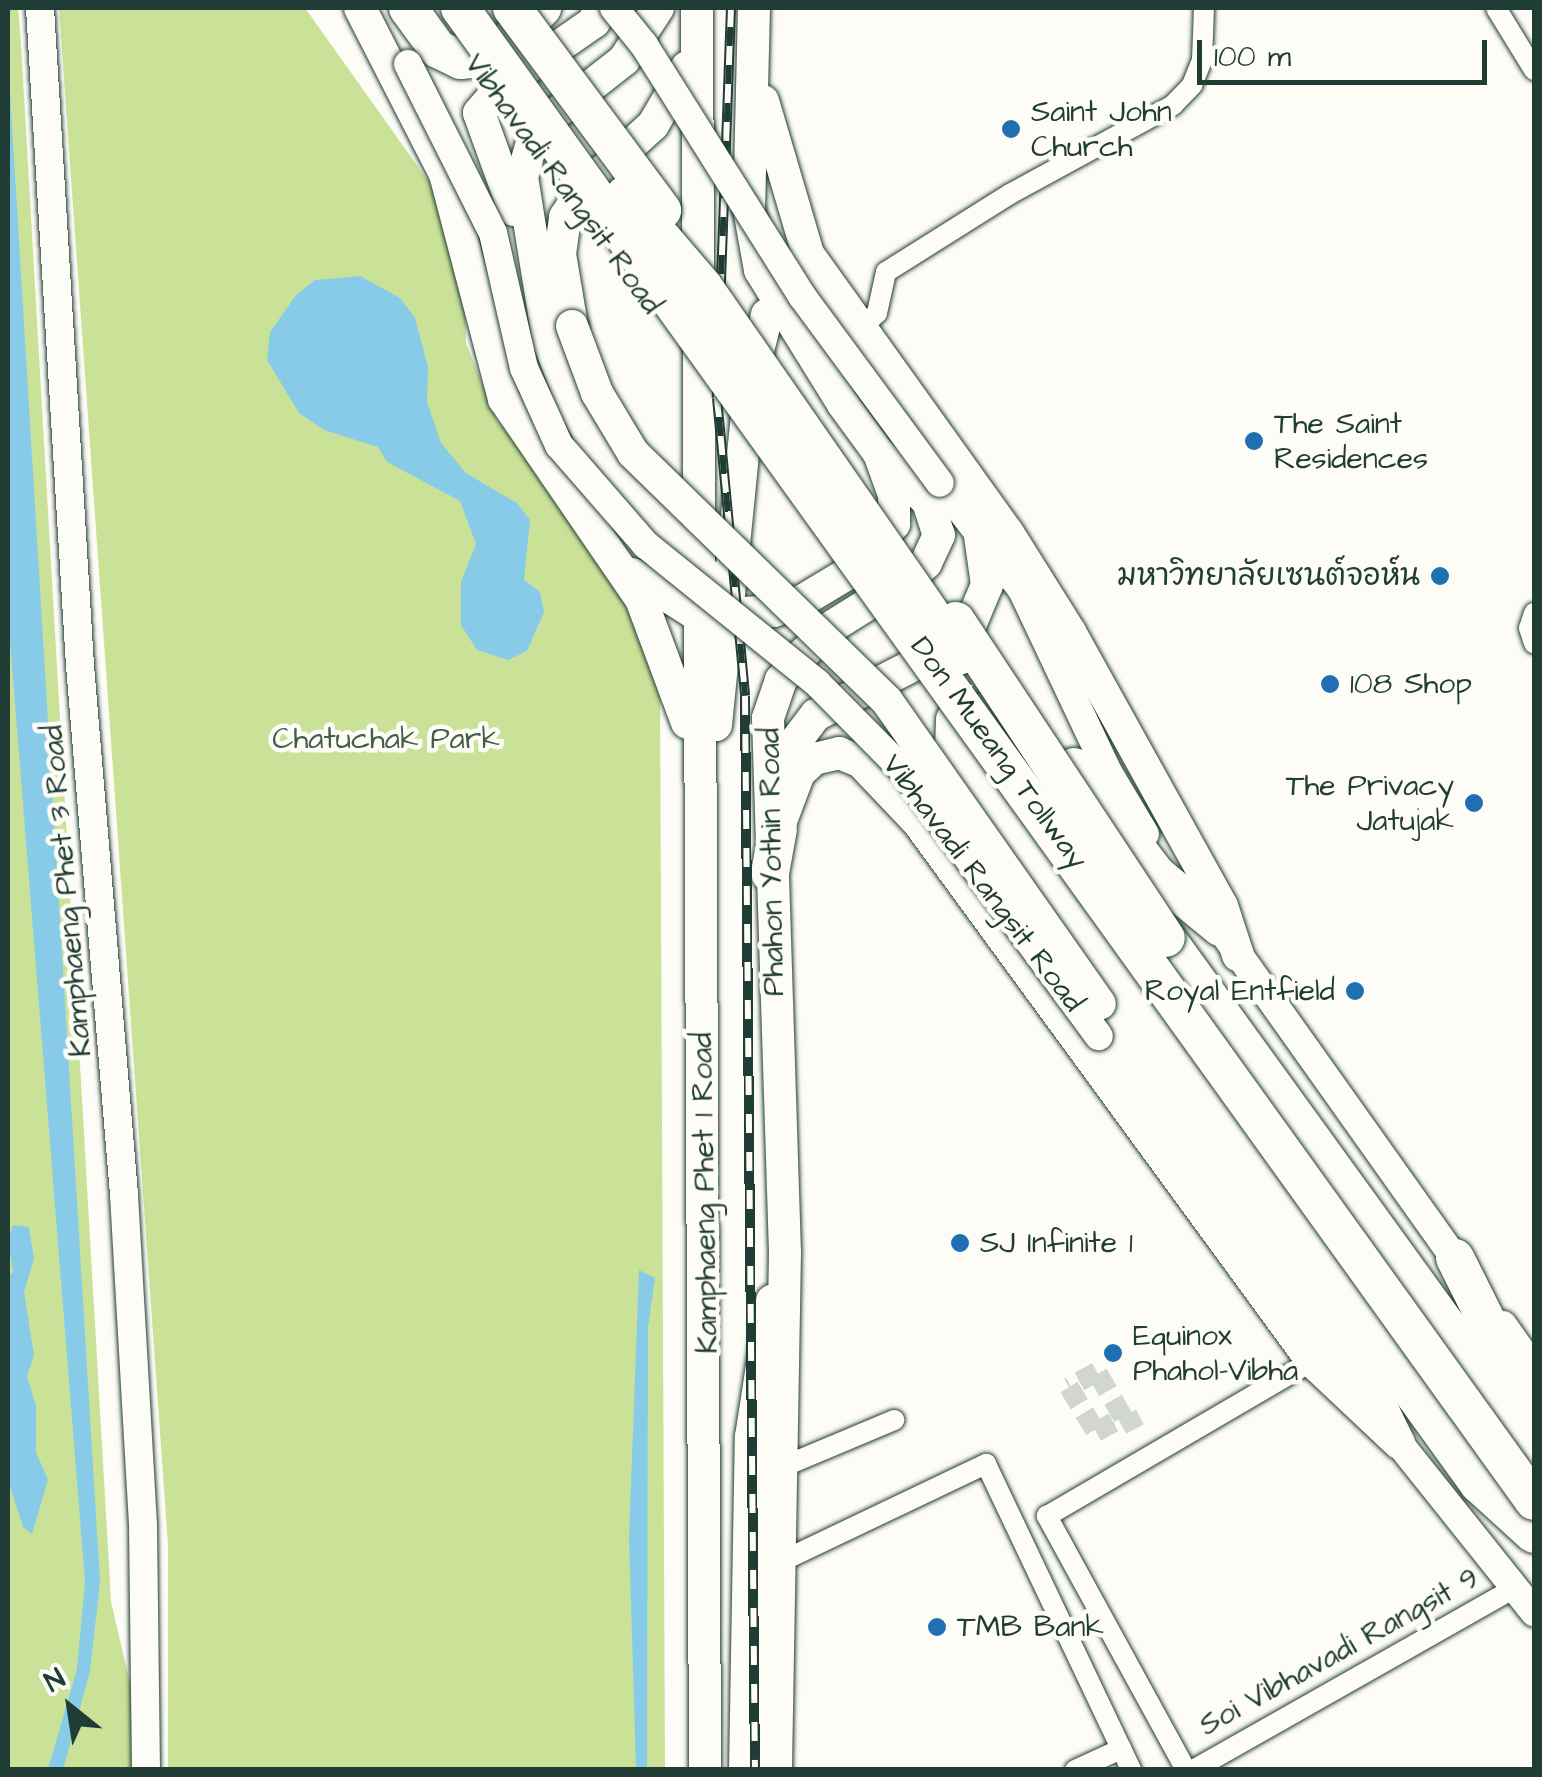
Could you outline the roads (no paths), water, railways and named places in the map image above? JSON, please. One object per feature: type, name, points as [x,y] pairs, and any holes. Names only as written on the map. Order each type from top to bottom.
[{"type":"highway","points":[[408,8],[423,56],[461,60],[481,58],[536,19],[542,8]]},
{"type":"highway","name":"Vibhavadi Rangsit Road","points":[[435,8],[1131,967],[1534,1531]]},
{"type":"highway","name":"Don Mueang Tollway","points":[[460,8],[1534,1501]]},
{"type":"highway","name":"Don Mueang Tollway","points":[[488,8],[642,218],[703,286],[1159,942],[1534,1465]]},
{"type":"highway","name":"Vibhavadi Rangsit Road","points":[[512,8],[860,477],[1166,938],[1534,1446]]},
{"type":"highway","points":[[532,8],[671,222],[703,286]]},
{"type":"highway","points":[[1229,941],[1157,874],[1052,733],[1026,713],[976,710],[955,720],[954,754],[967,776],[1479,1484],[1534,1531]]},
{"type":"highway","points":[[770,873],[778,829]]},
{"type":"highway","points":[[1455,1258],[1534,1418]]},
{"type":"main road","name":"Kamphaeng Phet 3 Road","points":[[40,8],[80,664],[124,1195],[143,1525],[146,1770]]},
{"type":"main road","points":[[360,8],[445,174],[492,366],[534,451],[618,561],[668,657],[699,776]]},
{"type":"main road","name":"Vibhavadi Rangsit Road","points":[[370,8],[423,56],[493,233],[524,368],[559,445],[646,545],[817,683],[904,772],[1277,1284],[1534,1612]]},
{"type":"main road","points":[[599,8],[594,22],[503,86],[479,114],[509,165],[548,340],[573,405],[604,460],[699,569],[727,612]]},
{"type":"main road","points":[[614,8],[644,45],[802,296],[1022,590],[1128,807],[1229,941],[1534,1369]]},
{"type":"main road","points":[[534,451],[564,460],[576,440],[550,384],[509,165],[536,129],[624,60],[658,8]]},
{"type":"main road","points":[[697,8],[699,569]]},
{"type":"main road","name":"Phahon Yothin Road","points":[[754,8],[750,225],[776,304],[878,452],[936,516],[935,549],[911,577],[816,640],[781,680],[766,741],[785,1252],[776,1564],[776,1770]]},
{"type":"main road","points":[[697,43],[653,125],[584,187],[565,216],[560,254],[572,326],[597,393],[632,453],[887,701],[1100,1004],[1347,1336],[1399,1443]]},
{"type":"main road","points":[[423,56],[469,80],[503,86]]},
{"type":"main road","points":[[753,63],[808,254],[802,342]]},
{"type":"main road","points":[[808,254],[1008,533],[1070,632],[1222,906],[1229,941]]},
{"type":"main road","points":[[748,462],[750,383],[761,330],[776,304],[808,293],[855,320]]},
{"type":"main road","points":[[748,462],[756,428],[780,399],[813,394],[843,404]]},
{"type":"main road","points":[[781,680],[847,574],[894,524],[894,496],[878,452]]},
{"type":"main road","name":"Kamphaeng Phet 1 Road","points":[[705,1770],[707,1256],[699,776],[748,462]]},
{"type":"main road","points":[[778,829],[793,746],[816,715],[936,654],[971,624],[986,585],[980,536]]},
{"type":"main road","points":[[618,561],[727,612],[802,601],[847,574]]},
{"type":"main road","points":[[918,822],[906,786],[910,766],[955,720]]},
{"type":"main road","points":[[778,829],[799,773],[814,758],[840,753],[861,762],[918,822],[1312,1361],[1399,1443]]},
{"type":"main road","name":"Phahon Yothin Road","points":[[746,1770],[750,1437],[756,1369],[785,1252]]},
{"type":"street","points":[[855,320],[877,313],[886,272],[1010,194],[1172,106],[1192,85],[1202,60],[1204,8]]},
{"type":"street","points":[[1496,8],[1534,70]]},
{"type":"street","points":[[1534,614],[1529,628],[1534,642]]},
{"type":"street","points":[[1189,1770],[1047,1516],[1312,1361]]},
{"type":"street","points":[[780,1468],[894,1420]]},
{"type":"street","points":[[776,1564],[986,1464],[1126,1759]]},
{"type":"street","name":"Soi Vibhavadi Rangsit 9","points":[[1189,1770],[1516,1588]]},
{"type":"street","points":[[1075,1770],[1126,1759]]},
{"type":"street","points":[[1105,1770],[1126,1759]]},
{"type":"water","points":[[8,59],[100,1582],[90,1671],[63,1770],[48,1769],[77,1669],[85,1582],[8,616]]},
{"type":"water","points":[[360,276],[400,298],[415,318],[428,367],[427,402],[441,443],[466,473],[517,503],[530,520],[524,580],[540,592],[544,612],[527,651],[508,660],[477,650],[461,625],[461,582],[476,544],[460,501],[387,462],[378,447],[324,430],[299,413],[267,360],[270,332],[296,295],[315,280]]},
{"type":"water","points":[[13,1225],[29,1227],[34,1259],[24,1292],[34,1355],[27,1376],[36,1406],[36,1452],[48,1480],[32,1534],[23,1527],[8,1481],[8,1276],[13,1272],[8,1240]]},
{"type":"water","points":[[639,1270],[655,1278],[648,1327],[647,1770],[636,1769],[629,1538]]},
{"type":"tunnel","points":[[1123,1417],[1097,1372],[1069,1387],[1096,1432],[1123,1417],[1127,1414],[1135,1429]]},
{"type":"railway","points":[[731,8],[717,398],[745,696],[755,1770]]},
{"type":"place","name":"Saint John Church","points":[[1011,129]]},
{"type":"place","name":"The Saint Residences","points":[[1254,441]]},
{"type":"place","name":"มหาวิทยาลัยเซนต์จอห์น","points":[[1440,576]]},
{"type":"place","name":"108 Shop","points":[[1330,684]]},
{"type":"place","name":"The Privacy Jatujak","points":[[1474,803]]},
{"type":"place","name":"Royal Entfield","points":[[1355,991]]},
{"type":"place","name":"SJ Infinite 1","points":[[960,1243]]},
{"type":"place","name":"Equinox Phahol–Vibha","points":[[1113,1353]]},
{"type":"place","name":"TMB Bank","points":[[937,1627]]},
{"type":"park label","name":"Chatuchak Park","points":[[386,739]]}]
